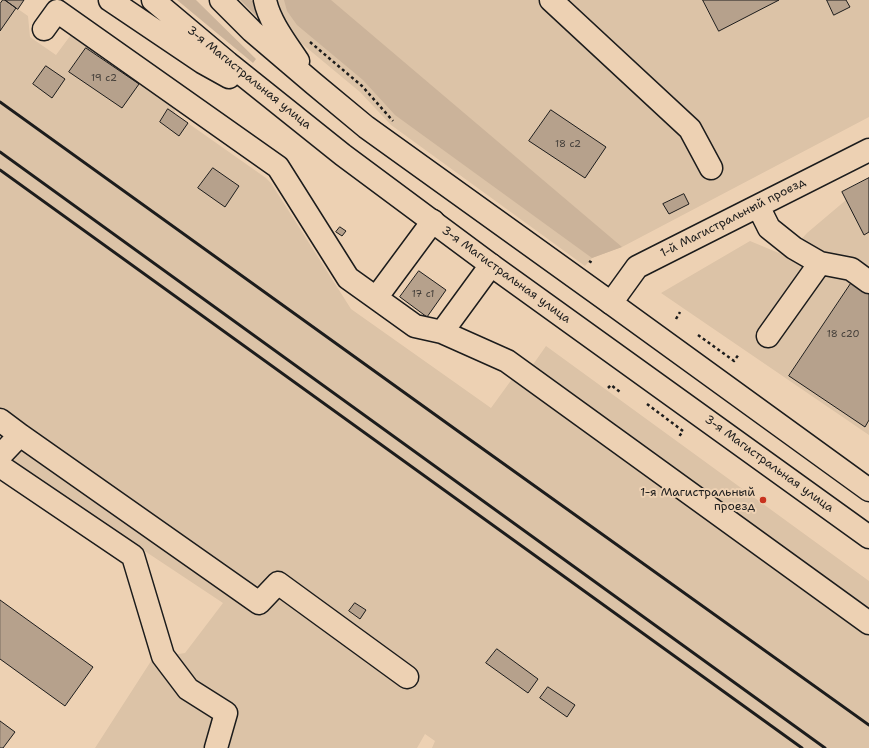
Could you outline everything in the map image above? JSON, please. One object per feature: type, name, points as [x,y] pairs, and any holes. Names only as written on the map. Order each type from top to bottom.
[{"type":"main road","points":[[110,0],[202,62],[285,109]]},
{"type":"main road","name":"3-я Магистральная улица","points":[[153,0],[228,63],[343,154],[491,265],[869,537]]},
{"type":"main road","points":[[221,0],[252,31],[366,127],[869,490]]},
{"type":"main road","points":[[265,0],[273,22],[313,83]]},
{"type":"main road","points":[[551,0],[690,129],[710,168]]},
{"type":"main road","points":[[44,29],[57,11],[278,167],[348,278],[415,326],[442,332],[507,361],[869,623]]},
{"type":"main road","name":"1-й Магистральный проезд","points":[[611,303],[637,267],[869,150]]},
{"type":"main road","points":[[758,206],[769,228],[794,248],[820,263],[864,272]]},
{"type":"main road","points":[[376,298],[433,221]]},
{"type":"main road","points":[[768,336],[820,263]]},
{"type":"main road","points":[[442,332],[491,265]]},
{"type":"main road","points":[[0,420],[260,603],[278,583],[407,677]]},
{"type":"main road","points":[[0,456],[20,435]]},
{"type":"main road","points":[[0,466],[134,556],[163,656],[188,689],[226,713],[216,748]]},
{"type":"path","points":[[306,38],[362,86],[391,119],[398,124]]},
{"type":"path","points":[[588,260],[594,264]]},
{"type":"path","points":[[676,319],[680,312]]},
{"type":"path","points":[[698,335],[734,362],[739,354]]},
{"type":"path","points":[[608,388],[611,385],[620,392]]},
{"type":"path","points":[[647,404],[683,431],[678,438]]},
{"type":"shaded area","points":[[0,0],[24,0],[18,9],[28,16],[30,37],[56,55],[73,32],[174,101],[175,114],[271,183],[351,309],[491,408],[512,379],[532,366],[546,346],[869,581],[869,748],[432,748],[435,741],[425,734],[417,748],[95,748],[153,658],[185,653],[223,603],[0,455]]},
{"type":"shaded area","points":[[177,0],[196,0],[256,59],[253,63]]},
{"type":"shaded area","points":[[240,0],[251,0],[256,4],[258,14],[256,16]]},
{"type":"shaded area","points":[[272,0],[869,0],[869,117],[622,247],[592,258],[585,266],[391,125],[360,92],[289,33]]},
{"type":"shaded area","points":[[284,0],[331,0],[622,247],[592,258],[395,115],[363,80],[297,25],[287,11]]},
{"type":"shaded area","points":[[869,178],[869,435],[661,293],[750,241],[786,256],[807,233],[846,200],[842,192]]},
{"type":"building","points":[[3,0],[16,8],[0,31],[0,4]]},
{"type":"building","points":[[5,0],[24,0],[18,9]]},
{"type":"building","points":[[703,0],[779,0],[719,31]]},
{"type":"building","points":[[827,0],[846,0],[850,7],[834,15]]},
{"type":"building","points":[[86,48],[139,84],[122,108],[69,72]]},
{"type":"building","points":[[46,66],[65,79],[52,98],[33,84]]},
{"type":"building","points":[[168,109],[188,123],[179,136],[160,122]]},
{"type":"building","points":[[551,110],[606,147],[585,178],[529,141]]},
{"type":"building","points":[[213,168],[239,186],[225,207],[198,188]]},
{"type":"building","points":[[869,178],[869,232],[864,235],[842,192]]},
{"type":"building","points":[[684,194],[689,204],[669,214],[663,204]]},
{"type":"building","points":[[340,227],[346,231],[342,236],[336,232]]},
{"type":"building","points":[[419,271],[446,290],[427,317],[400,297]]},
{"type":"building","points":[[852,282],[869,293],[869,420],[865,427],[789,376]]},
{"type":"building","points":[[0,600],[93,667],[65,706],[0,659]]},
{"type":"building","points":[[355,603],[366,610],[360,619],[349,611]]},
{"type":"building","points":[[497,649],[538,679],[528,693],[486,663]]},
{"type":"building","points":[[548,687],[575,705],[567,717],[540,698]]},
{"type":"building","points":[[0,721],[15,732],[3,748],[0,748]]},
{"type":"railway","points":[[0,102],[869,725]]},
{"type":"railway","points":[[0,152],[825,748]]},
{"type":"railway","points":[[0,170],[802,748]]},
{"type":"place","name":"1-я Магистральный проезд","points":[[763,500]]}]
